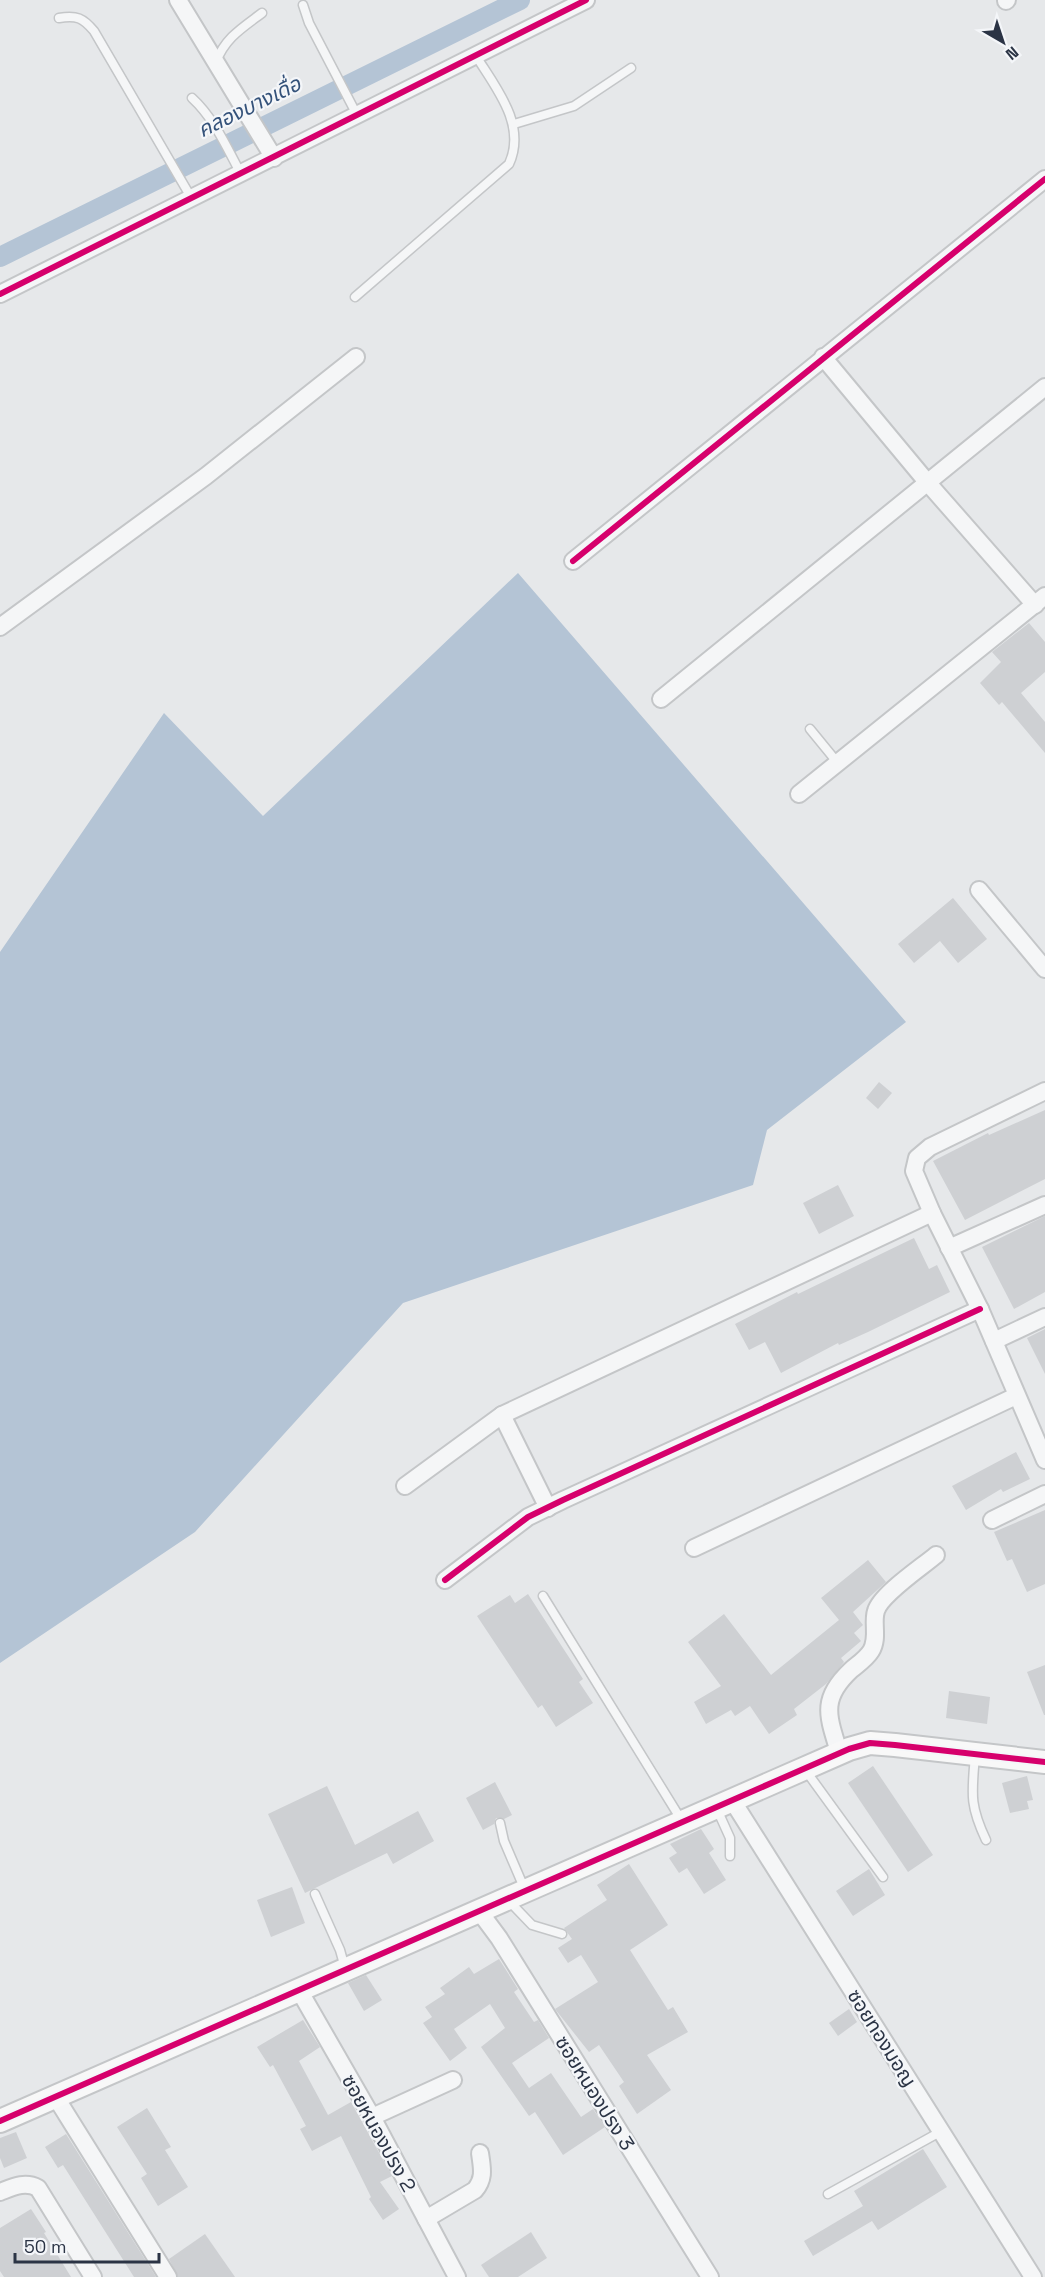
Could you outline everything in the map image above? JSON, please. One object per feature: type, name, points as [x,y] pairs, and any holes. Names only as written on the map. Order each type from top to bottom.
[{"type":"street","points":[[178,0],[274,158]]},
{"type":"street","points":[[0,294],[274,158],[354,108],[476,56],[586,0]]},
{"type":"street","points":[[573,561],[1045,179]]},
{"type":"street","points":[[0,627],[206,476],[356,357]]},
{"type":"street","points":[[799,794],[1040,600],[927,482],[823,357]]},
{"type":"street","points":[[661,699],[1045,387]]},
{"type":"street","points":[[979,890],[1045,969]]},
{"type":"street","points":[[1045,1091],[930,1147],[917,1158],[914,1171],[932,1213],[980,1309],[1016,1396],[1040,1433],[1045,1460]]},
{"type":"street","points":[[949,1248],[1045,1205]]},
{"type":"street","points":[[405,1486],[502,1415],[932,1213]]},
{"type":"street","points":[[445,1580],[528,1517],[980,1309]]},
{"type":"street","points":[[994,1341],[1045,1317]]},
{"type":"street","points":[[694,1548],[1016,1396]]},
{"type":"street","points":[[502,1415],[548,1508]]},
{"type":"street","points":[[992,1520],[1045,1494]]},
{"type":"street","points":[[839,1752],[830,1722],[828,1700],[835,1687],[872,1649],[876,1631],[875,1611],[881,1601],[936,1555]]},
{"type":"street","points":[[0,2121],[299,1990],[343,1960],[479,1911],[839,1752],[870,1743],[1045,1762]]},
{"type":"street","name":"ซอยทองมอญ","points":[[724,1803],[1033,2277]]},
{"type":"street","name":"ซอยหนองปรง 3","points":[[479,1911],[499,1938],[710,2277]]},
{"type":"street","name":"ซอยหนองปรง 2","points":[[299,1990],[372,2117],[457,2277]]},
{"type":"street","points":[[372,2117],[453,2080]]},
{"type":"street","points":[[55,2096],[168,2277]]},
{"type":"street","points":[[426,2219],[476,2190],[481,2184],[483,2175],[480,2153]]},
{"type":"street","points":[[0,2192],[20,2185],[31,2184],[38,2188],[93,2277]]},
{"type":"lane","points":[[303,5],[309,23],[354,108]]},
{"type":"lane","points":[[216,62],[221,47],[231,36],[262,14]]},
{"type":"lane","points":[[59,18],[74,15],[84,20],[94,31],[192,199]]},
{"type":"lane","points":[[355,297],[509,164],[516,150],[514,124],[505,103],[476,56]]},
{"type":"lane","points":[[514,124],[574,106],[631,68]]},
{"type":"lane","points":[[192,98],[202,107],[241,174]]},
{"type":"lane","points":[[810,729],[837,762]]},
{"type":"lane","points":[[543,1596],[683,1821]]},
{"type":"lane","points":[[975,1754],[971,1798],[975,1817],[986,1840]]},
{"type":"lane","points":[[804,1768],[883,1877]]},
{"type":"lane","points":[[724,1803],[730,1838],[730,1856]]},
{"type":"lane","points":[[500,1823],[516,1895],[532,1924],[562,1934]]},
{"type":"lane","points":[[315,1894],[343,1960]]},
{"type":"lane","points":[[828,2194],[940,2132]]},
{"type":"water","points":[[518,573],[906,1022],[767,1130],[753,1185],[403,1303],[195,1532],[0,1663],[0,952],[164,713],[263,816]]},
{"type":"building","points":[[1029,623],[1045,642],[1045,672],[1021,693],[1045,722],[1045,753],[1002,702],[999,705],[980,683],[1001,662],[992,652]]},
{"type":"building","points":[[953,898],[987,939],[958,963],[940,941],[914,963],[898,944]]},
{"type":"building","points":[[879,1082],[892,1093],[878,1109],[866,1098]]},
{"type":"building","points":[[1045,1110],[1045,1179],[965,1220],[933,1161],[988,1133],[989,1135]]},
{"type":"building","points":[[838,1185],[854,1216],[819,1234],[803,1203]]},
{"type":"building","points":[[1045,1216],[1045,1292],[1014,1309],[982,1247]]},
{"type":"building","points":[[914,1238],[929,1269],[937,1265],[950,1292],[868,1332],[839,1345],[838,1343],[781,1373],[765,1342],[749,1350],[735,1324],[797,1292],[798,1294]]},
{"type":"building","points":[[1045,1329],[1045,1374],[1027,1338]]},
{"type":"building","points":[[1016,1452],[1030,1479],[1003,1492],[1001,1489],[966,1510],[952,1486]]},
{"type":"building","points":[[1045,1510],[1045,1584],[1027,1592],[1012,1559],[1007,1561],[994,1532]]},
{"type":"building","points":[[868,1560],[886,1582],[853,1612],[863,1625],[854,1633],[861,1641],[841,1658],[844,1662],[826,1684],[794,1709],[797,1715],[769,1734],[750,1706],[735,1716],[731,1710],[706,1724],[694,1702],[721,1686],[688,1642],[724,1614],[771,1675],[839,1620],[821,1598]]},
{"type":"building","points":[[528,1594],[583,1679],[579,1682],[593,1703],[556,1727],[542,1705],[538,1708],[477,1616],[510,1595],[515,1603]]},
{"type":"building","points":[[1045,1665],[1045,1715],[1044,1715],[1027,1672]]},
{"type":"building","points":[[949,1691],[990,1697],[987,1724],[946,1718]]},
{"type":"building","points":[[873,1766],[933,1855],[908,1872],[848,1783]]},
{"type":"building","points":[[1027,1776],[1033,1800],[1027,1801],[1029,1809],[1010,1813],[1002,1783]]},
{"type":"building","points":[[495,1782],[512,1815],[504,1819],[496,1818],[494,1824],[483,1830],[466,1798]]},
{"type":"building","points":[[327,1786],[355,1845],[418,1811],[434,1841],[393,1864],[387,1853],[305,1893],[268,1814]]},
{"type":"building","points":[[701,1829],[714,1849],[709,1853],[726,1880],[704,1894],[687,1868],[679,1873],[669,1858],[677,1853],[670,1844]]},
{"type":"building","points":[[629,1864],[668,1925],[630,1950],[668,2010],[673,2007],[688,2032],[647,2055],[671,2090],[637,2114],[619,2086],[624,2082],[599,2045],[589,2052],[555,2009],[598,1982],[581,1955],[568,1963],[558,1948],[572,1939],[564,1928],[607,1900],[597,1885]]},
{"type":"building","points":[[869,1869],[885,1895],[853,1916],[836,1891]]},
{"type":"building","points":[[292,1887],[305,1923],[271,1937],[257,1900]]},
{"type":"building","points":[[499,1959],[518,1989],[514,1992],[534,2022],[538,2020],[549,2038],[512,2063],[529,2088],[551,2073],[581,2117],[593,2109],[605,2127],[563,2155],[535,2112],[529,2116],[481,2047],[505,2028],[490,2004],[454,2029],[467,2048],[450,2061],[423,2023],[432,2017],[425,2007],[445,1994],[440,1988],[469,1967],[474,1974]]},
{"type":"building","points":[[366,1975],[382,2000],[364,2011],[348,1983]]},
{"type":"building","points":[[849,2009],[857,2022],[838,2036],[829,2023]]},
{"type":"building","points":[[303,2020],[320,2047],[299,2061],[328,2115],[351,2102],[392,2176],[380,2182],[399,2209],[383,2220],[369,2199],[371,2197],[341,2136],[312,2151],[300,2129],[306,2126],[273,2065],[270,2067],[257,2047]]},
{"type":"building","points":[[147,2108],[171,2147],[165,2150],[188,2187],[158,2206],[141,2178],[147,2174],[117,2127]]},
{"type":"building","points":[[16,2132],[27,2158],[4,2168],[0,2158],[0,2138]]},
{"type":"building","points":[[66,2134],[156,2277],[134,2277],[63,2165],[58,2168],[45,2147]]},
{"type":"building","points":[[923,2149],[947,2187],[878,2230],[872,2221],[813,2256],[804,2241],[863,2206],[854,2191]]},
{"type":"building","points":[[31,2209],[71,2277],[4,2277],[0,2271],[0,2228]]},
{"type":"building","points":[[531,2232],[547,2258],[518,2277],[489,2277],[481,2265]]},
{"type":"building","points":[[205,2234],[235,2277],[178,2277],[169,2259]]},
{"type":"waterway","name":"คลองบางเดื่อ","points":[[0,257],[520,0]]},
{"type":"cycle path","points":[[0,294],[586,0]]},
{"type":"cycle path","points":[[573,561],[1045,179]]},
{"type":"cycle path","points":[[445,1580],[528,1517],[980,1309]]},
{"type":"cycle path","points":[[0,2121],[849,1749],[870,1743],[1045,1762]]}]
